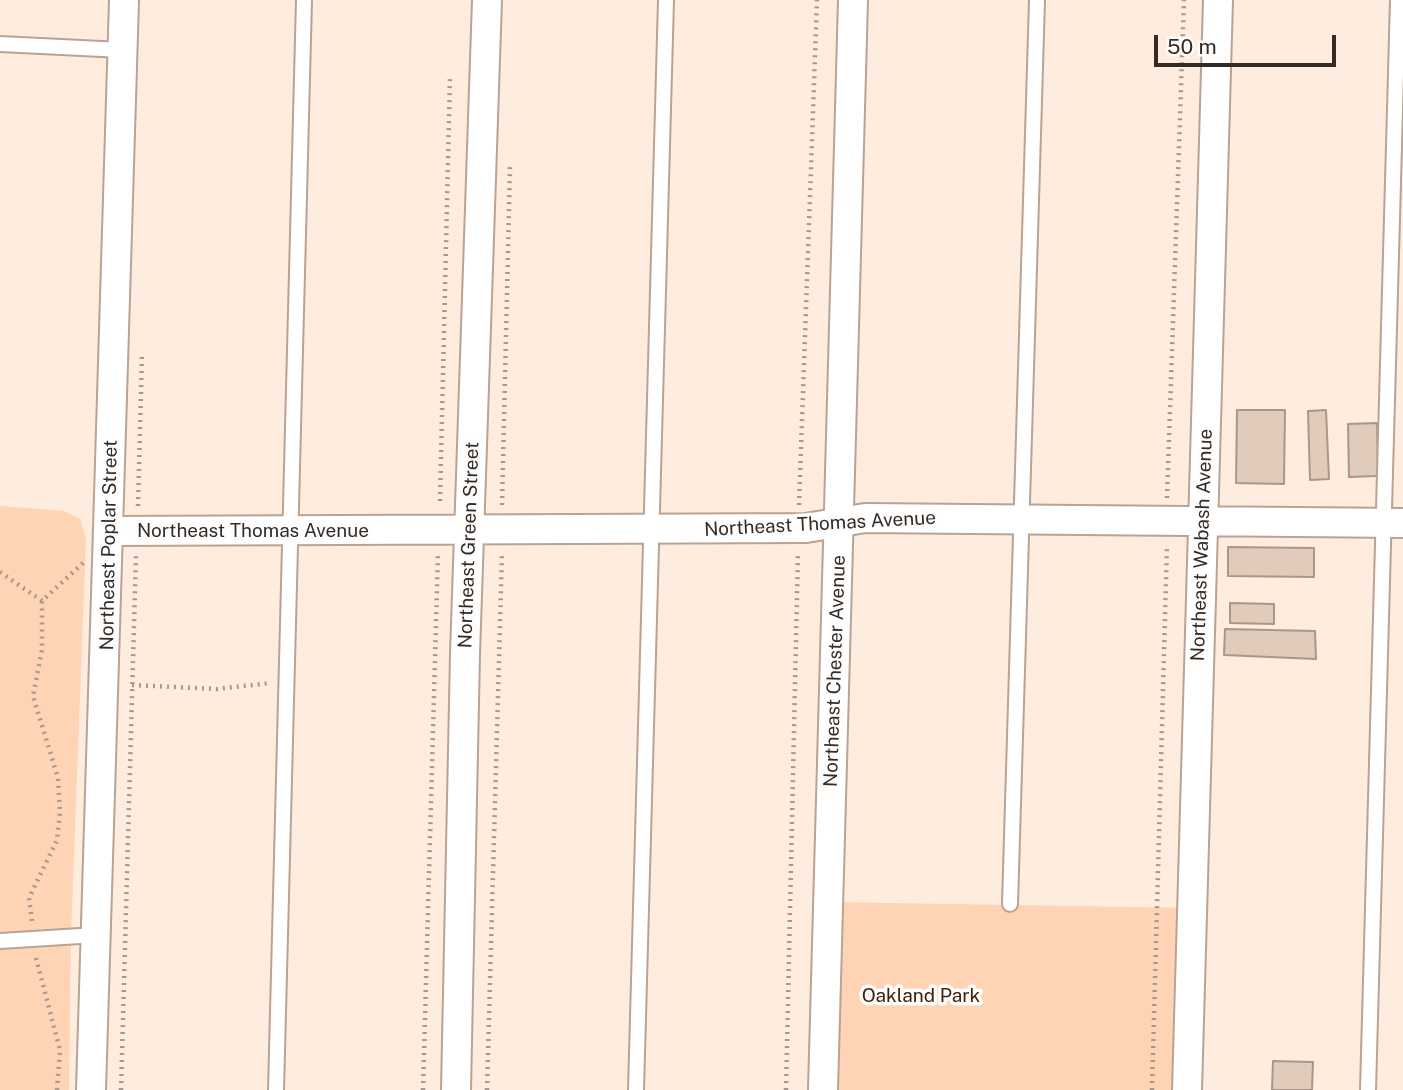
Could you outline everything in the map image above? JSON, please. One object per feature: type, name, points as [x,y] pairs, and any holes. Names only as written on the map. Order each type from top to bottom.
[{"type":"street","name":"Northeast Poplar Street","points":[[91,1090],[124,0]]},
{"type":"street","name":"Northeast Green Street","points":[[456,1090],[469,530],[487,0]]},
{"type":"street","name":"Northeast Chester Avenue","points":[[823,1090],[853,0]]},
{"type":"street","name":"Northeast Wabash Avenue","points":[[1187,1090],[1218,0]]},
{"type":"street","name":"Northeast Thomas Avenue","points":[[110,531],[806,528],[865,517],[1394,523]]},
{"type":"lane","points":[[276,1090],[304,0]]},
{"type":"lane","points":[[636,1090],[666,0]]},
{"type":"lane","points":[[1010,904],[1037,0]]},
{"type":"lane","points":[[1368,1090],[1394,523],[1398,0]]},
{"type":"lane","points":[[0,44],[122,50]]},
{"type":"lane","points":[[0,941],[96,935]]},
{"type":"path","points":[[440,501],[450,77]]},
{"type":"path","points":[[57,1090],[60,1051],[38,974],[29,898],[57,840],[60,812],[58,778],[33,696],[42,650],[42,601],[79,564],[89,561]]},
{"type":"path","points":[[0,572],[42,601]]},
{"type":"path","points":[[124,685],[217,689],[254,687],[288,679]]},
{"type":"green space","points":[[0,506],[64,511],[80,519],[86,538],[71,935],[69,1090],[0,1090]]},
{"type":"green space","name":"Oakland Park","points":[[829,902],[1192,908],[1187,1090],[823,1090]]},
{"type":"building","points":[[1237,410],[1285,410],[1284,484],[1236,483]]},
{"type":"building","points":[[1326,410],[1329,479],[1310,480],[1308,411]]},
{"type":"building","points":[[1377,423],[1378,476],[1349,477],[1348,424]]},
{"type":"building","points":[[1228,547],[1314,548],[1314,577],[1228,576]]},
{"type":"building","points":[[1230,603],[1274,604],[1274,624],[1230,623]]},
{"type":"building","points":[[1225,629],[1315,631],[1316,659],[1224,655]]},
{"type":"building","points":[[1273,1061],[1313,1062],[1312,1090],[1272,1090]]}]
